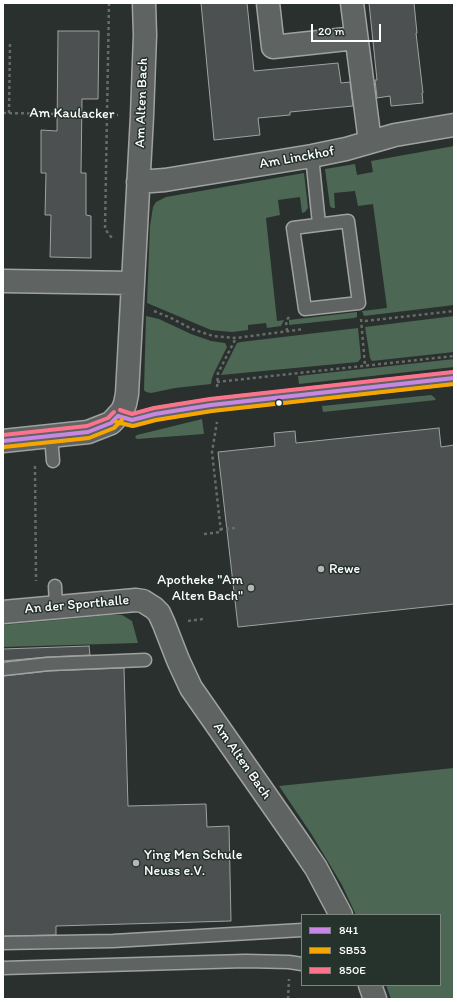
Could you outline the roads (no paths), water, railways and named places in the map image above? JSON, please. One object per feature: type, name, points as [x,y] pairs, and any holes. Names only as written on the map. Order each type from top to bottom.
[{"type":"street","name":"Am Alten Bach","points":[[118,416],[125,404],[127,394],[142,116],[145,35],[144,3]]},
{"type":"street","points":[[268,3],[273,48],[356,38]]},
{"type":"street","points":[[352,3],[370,142]]},
{"type":"street","name":"Am Linckhof","points":[[138,182],[172,179],[312,156],[346,149],[395,135],[454,125]]},
{"type":"street","points":[[3,280],[133,283]]},
{"type":"street","points":[[3,441],[88,432],[112,423],[118,416]]},
{"type":"street","name":"An der Sporthalle","points":[[3,612],[49,601],[136,600],[149,604]]},
{"type":"street","name":"Am Alten Bach","points":[[149,604],[159,613],[191,688],[298,840],[316,868],[340,914]]},
{"type":"street","points":[[370,986],[375,999]]},
{"type":"lane","points":[[312,156],[319,224]]},
{"type":"lane","points":[[348,220],[359,303],[305,309],[294,228],[319,224],[348,220]]},
{"type":"lane","points":[[118,416],[132,420],[161,413],[217,405],[454,378]]},
{"type":"lane","points":[[43,437],[53,461]]},
{"type":"lane","points":[[3,669],[48,664],[145,660]]},
{"type":"lane","points":[[3,943],[113,941],[301,930]]},
{"type":"lane","points":[[3,968],[245,961],[289,962],[301,964]]},
{"type":"place","name":"Rewe","points":[[321,569]]},
{"type":"place","name":"Apotheke \"Am Alten Bach\"","points":[[251,588]]},
{"type":"place","name":"Ying Men Schule Neuss e.V.","points":[[136,863]]}]
